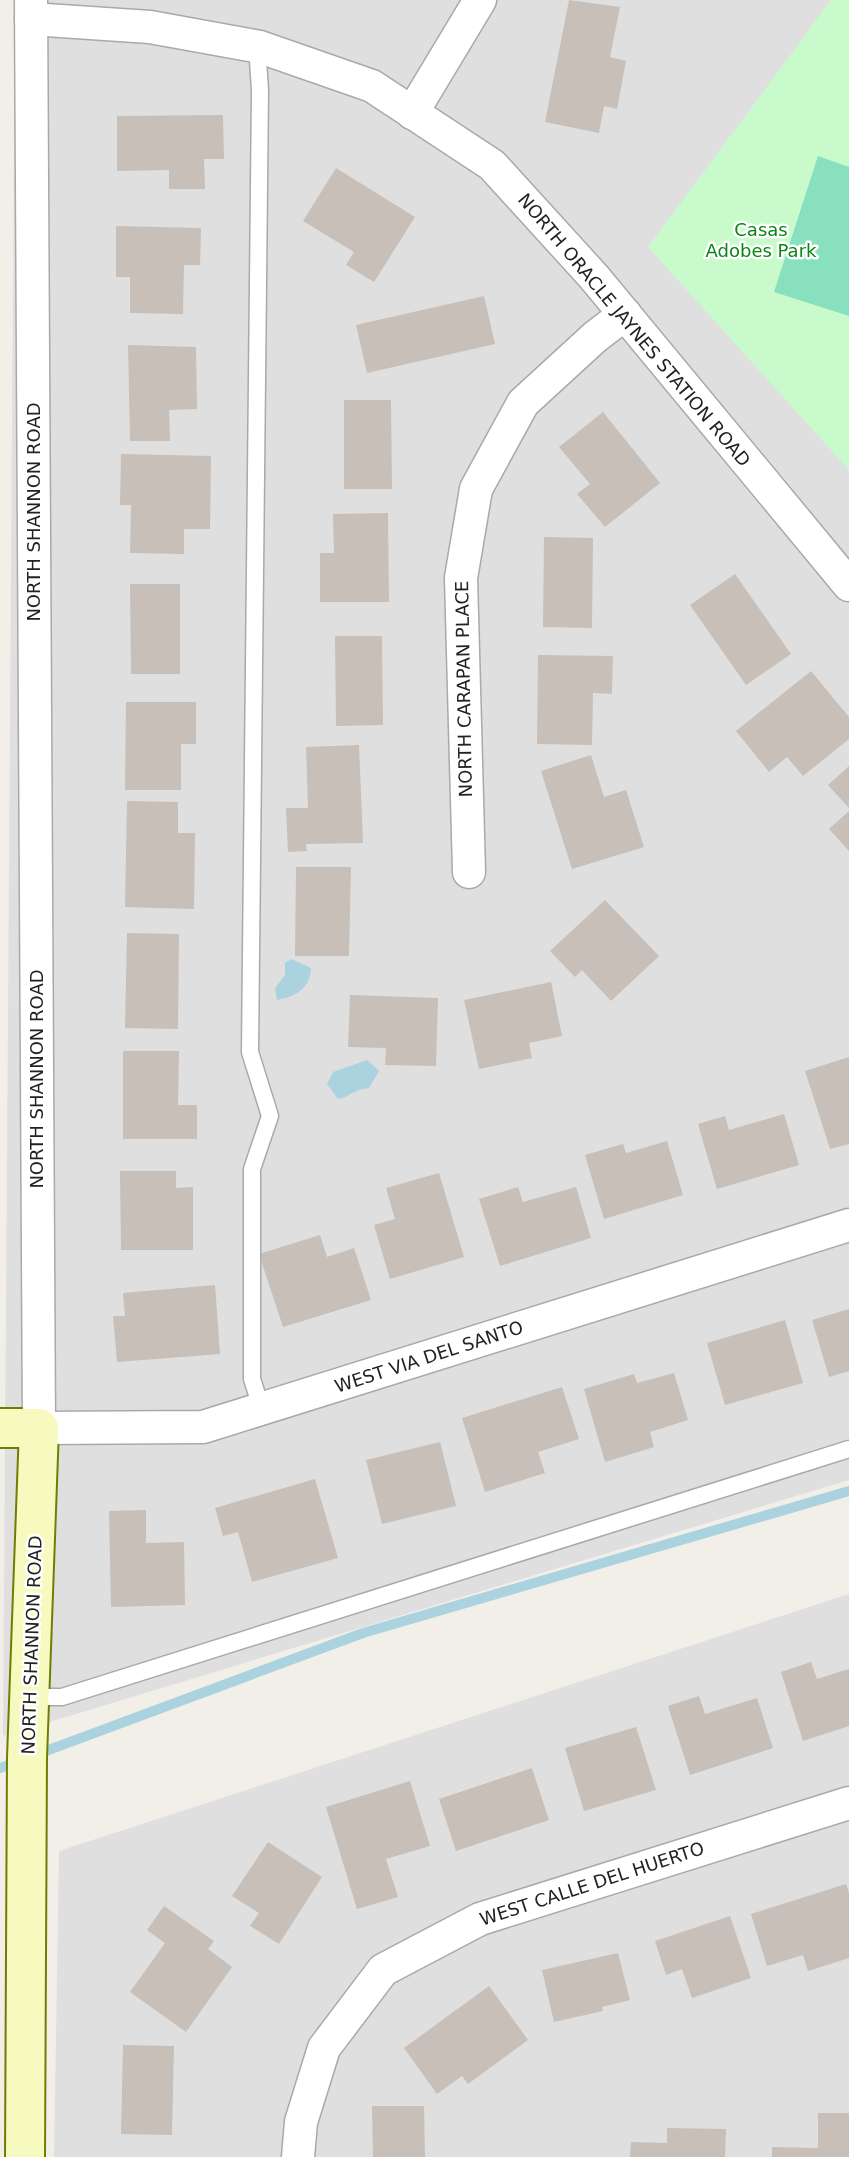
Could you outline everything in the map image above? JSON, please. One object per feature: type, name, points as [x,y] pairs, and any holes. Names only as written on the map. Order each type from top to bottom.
[{"type":"street","points":[[412,113],[480,0]]},
{"type":"street","name":"NORTH ORACLE JAYNES STATION ROAD","points":[[31,10],[257,46],[372,86],[492,165],[625,314],[849,585]]},
{"type":"street","name":"NORTH SHANNON ROAD","points":[[25,2157],[30,1697],[39,1428],[31,10]]},
{"type":"street","name":"NORTH CARAPAN PLACE","points":[[468,872],[461,578],[476,489],[523,403],[595,337],[625,314]]},
{"type":"street","name":"WEST VIA DEL SANTO","points":[[0,1427],[204,1427],[849,1225]]},
{"type":"street","name":"WEST CALLE DEL HUERTO","points":[[298,2157],[300,2122],[324,2048],[383,1970],[480,1919],[849,1803]]},
{"type":"lane","points":[[257,46],[260,90],[250,1052],[270,1116],[253,1169],[253,1379],[261,1410]]},
{"type":"lane","points":[[30,1697],[62,1697],[849,1449]]},
{"type":"shaded area","points":[[15,0],[849,0],[849,1480],[3,1736]]},
{"type":"shaded area","points":[[849,1594],[849,2157],[54,2157],[59,1851]]},
{"type":"green space","name":"Casas Adobes Park","points":[[831,0],[849,0],[849,470],[648,247]]},
{"type":"green space","points":[[818,156],[849,167],[849,316],[774,292]]},
{"type":"water","points":[[291,959],[311,968],[308,981],[290,997],[277,1000],[275,988],[285,975],[285,963]]},
{"type":"water","points":[[367,1060],[379,1071],[369,1088],[338,1099],[327,1084],[333,1072]]},
{"type":"building","points":[[569,0],[620,7],[610,57],[626,61],[617,109],[604,106],[599,133],[545,122]]},
{"type":"building","points":[[223,115],[224,159],[204,159],[205,189],[169,189],[169,170],[117,171],[117,116]]},
{"type":"building","points":[[336,168],[415,217],[374,282],[346,265],[354,252],[303,221]]},
{"type":"building","points":[[116,226],[201,228],[200,265],[184,265],[183,314],[130,313],[130,277],[116,277]]},
{"type":"building","points":[[484,296],[495,344],[367,373],[356,325]]},
{"type":"building","points":[[128,345],[196,347],[197,409],[169,410],[170,441],[130,441]]},
{"type":"building","points":[[344,400],[391,400],[392,489],[344,489]]},
{"type":"building","points":[[603,412],[660,483],[605,527],[577,494],[590,484],[559,447]]},
{"type":"building","points":[[121,454],[211,456],[210,529],[184,529],[184,554],[130,553],[131,505],[120,505]]},
{"type":"building","points":[[388,513],[389,602],[320,602],[320,553],[334,553],[333,514]]},
{"type":"building","points":[[544,537],[593,538],[592,628],[543,627]]},
{"type":"building","points":[[735,574],[791,654],[746,685],[690,605]]},
{"type":"building","points":[[130,584],[180,584],[180,674],[131,674]]},
{"type":"building","points":[[335,636],[382,636],[383,725],[336,726]]},
{"type":"building","points":[[538,655],[613,656],[612,694],[593,693],[592,745],[537,744]]},
{"type":"building","points":[[811,671],[849,717],[849,739],[803,776],[787,757],[769,772],[736,731]]},
{"type":"building","points":[[126,702],[196,702],[196,744],[181,744],[181,790],[125,790]]},
{"type":"building","points":[[359,745],[363,843],[306,844],[307,851],[288,852],[286,808],[308,808],[306,747]]},
{"type":"building","points":[[591,755],[604,797],[626,790],[644,847],[572,869],[541,771]]},
{"type":"building","points":[[849,766],[849,808],[828,785]]},
{"type":"building","points":[[127,801],[178,802],[178,833],[195,833],[194,909],[125,907]]},
{"type":"building","points":[[849,811],[849,851],[829,829]]},
{"type":"building","points":[[296,867],[351,867],[349,956],[295,956]]},
{"type":"building","points":[[605,900],[659,956],[611,1001],[582,970],[575,977],[550,951]]},
{"type":"building","points":[[127,933],[179,934],[178,1029],[125,1028]]},
{"type":"building","points":[[551,982],[562,1036],[529,1043],[532,1058],[479,1069],[464,1000]]},
{"type":"building","points":[[350,995],[438,998],[436,1066],[385,1065],[386,1048],[348,1047]]},
{"type":"building","points":[[123,1051],[179,1051],[178,1105],[197,1105],[197,1139],[123,1139]]},
{"type":"building","points":[[849,1057],[849,1144],[830,1149],[805,1071]]},
{"type":"building","points":[[784,1114],[799,1165],[717,1189],[698,1124],[725,1116],[729,1130]]},
{"type":"building","points":[[667,1141],[683,1195],[604,1219],[585,1155],[623,1144],[626,1153]]},
{"type":"building","points":[[120,1171],[176,1171],[176,1188],[193,1187],[193,1250],[121,1250]]},
{"type":"building","points":[[439,1173],[464,1257],[390,1279],[374,1225],[395,1219],[386,1188]]},
{"type":"building","points":[[518,1187],[523,1202],[576,1187],[591,1238],[500,1266],[479,1199]]},
{"type":"building","points":[[320,1235],[327,1257],[354,1248],[371,1300],[283,1327],[259,1254]]},
{"type":"building","points":[[215,1285],[220,1354],[117,1362],[113,1316],[125,1316],[123,1293]]},
{"type":"building","points":[[849,1309],[849,1371],[829,1377],[812,1320]]},
{"type":"building","points":[[785,1320],[803,1383],[725,1405],[707,1343]]},
{"type":"building","points":[[674,1373],[688,1420],[650,1432],[654,1447],[605,1462],[584,1389],[634,1374],[637,1383]]},
{"type":"building","points":[[562,1387],[579,1439],[538,1452],[545,1473],[485,1492],[462,1418]]},
{"type":"building","points":[[440,1442],[456,1506],[382,1524],[366,1460]]},
{"type":"building","points":[[315,1479],[338,1558],[252,1582],[238,1532],[223,1536],[215,1508]]},
{"type":"building","points":[[146,1510],[146,1543],[184,1542],[185,1605],[111,1607],[109,1511]]},
{"type":"building","points":[[811,1662],[817,1679],[849,1669],[849,1726],[803,1741],[781,1672]]},
{"type":"building","points":[[699,1696],[705,1714],[757,1698],[773,1748],[690,1775],[668,1706]]},
{"type":"building","points":[[636,1727],[656,1790],[584,1811],[565,1748]]},
{"type":"building","points":[[532,1768],[549,1820],[456,1851],[439,1799]]},
{"type":"building","points":[[410,1781],[430,1846],[386,1859],[398,1897],[357,1909],[326,1807]]},
{"type":"building","points":[[268,1842],[322,1877],[279,1944],[250,1926],[259,1913],[232,1896]]},
{"type":"building","points":[[846,1884],[849,1893],[849,1958],[808,1971],[803,1955],[767,1966],[751,1914]]},
{"type":"building","points":[[164,1906],[214,1941],[208,1949],[232,1967],[186,2032],[130,1992],[165,1943],[147,1930]]},
{"type":"building","points":[[730,1916],[751,1978],[692,1998],[682,1969],[666,1975],[655,1941]]},
{"type":"building","points":[[618,1953],[630,2000],[602,2007],[603,2011],[554,2022],[542,1970]]},
{"type":"building","points":[[489,1986],[528,2040],[468,2084],[462,2076],[437,2094],[404,2048]]},
{"type":"building","points":[[123,2045],[174,2046],[172,2135],[121,2134]]},
{"type":"building","points":[[372,2106],[424,2106],[425,2157],[373,2157]]},
{"type":"building","points":[[818,2113],[849,2113],[849,2157],[772,2157],[772,2147],[818,2148]]},
{"type":"building","points":[[667,2128],[726,2129],[725,2157],[630,2157],[631,2142],[667,2143]]},
{"type":"waterway","points":[[0,1768],[363,1633],[849,1491]]}]
